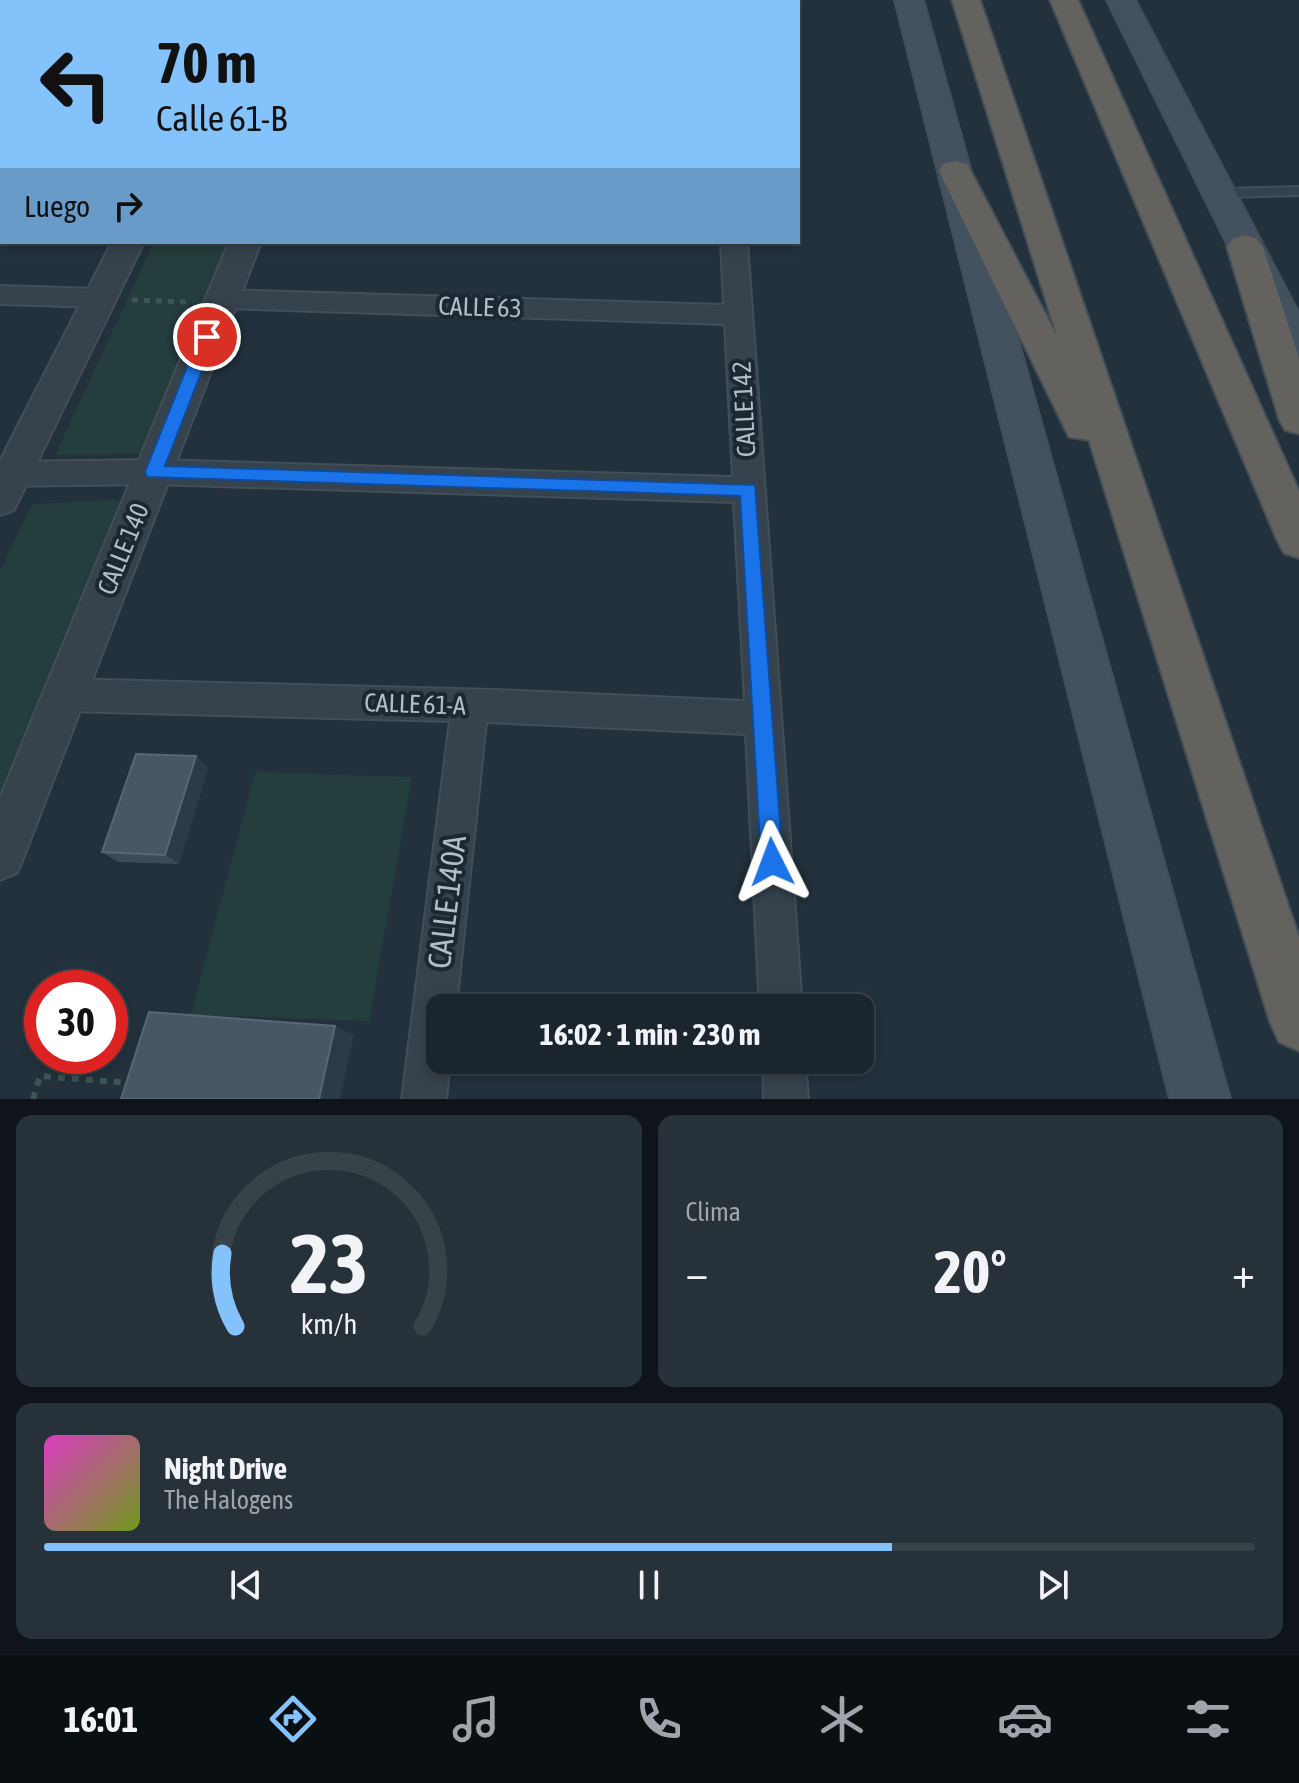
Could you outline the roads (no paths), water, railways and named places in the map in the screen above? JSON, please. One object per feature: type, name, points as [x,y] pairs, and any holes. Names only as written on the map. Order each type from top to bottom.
[{"type":"highway","points":[[966,0],[1299,1022]]},
{"type":"highway","points":[[1064,0],[1299,540]]},
{"type":"highway","points":[[955,171],[1150,559]]},
{"type":"highway","points":[[1245,247],[1299,419]]},
{"type":"main road","points":[[909,0],[1200,1099]]},
{"type":"main road","points":[[1121,0],[1299,351]]},
{"type":"street","points":[[4,482],[110,299],[127,244]]},
{"type":"street","name":"CALLE 140","points":[[0,856],[154,472],[206,300],[244,244]]},
{"type":"street","name":"CALLE 142","points":[[734,244],[780,994]]},
{"type":"street","points":[[0,295],[110,299]]},
{"type":"street","name":"CALLE 63","points":[[206,300],[738,315]]},
{"type":"street","points":[[4,482],[154,472],[749,490]]},
{"type":"street","name":"CALLE 61-A","points":[[66,695],[763,718]]},
{"type":"street","name":"CALLE 140A","points":[[424,1099],[470,706]]},
{"type":"street","points":[[785,1074],[786,1099]]},
{"type":"lane","points":[[1218,193],[1299,191]]}]
